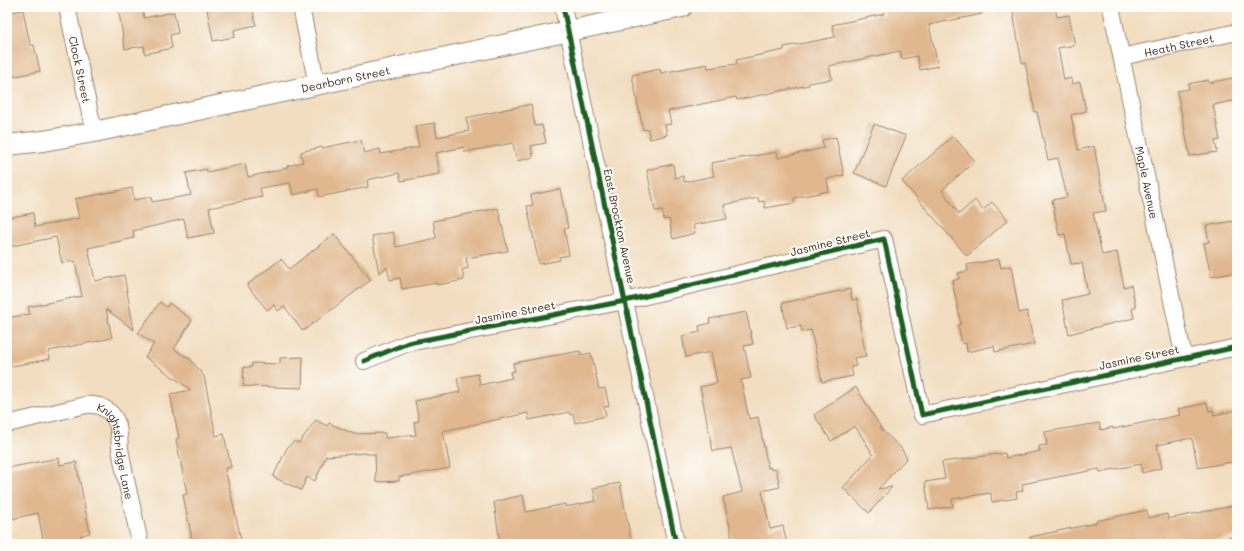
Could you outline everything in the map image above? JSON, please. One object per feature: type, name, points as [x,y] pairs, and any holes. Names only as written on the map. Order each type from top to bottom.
[{"type":"street","name":"Clock Street","points":[[67,7],[94,132]]},
{"type":"street","points":[[301,7],[317,85]]},
{"type":"street","name":"East Brockton Avenue","points":[[563,7],[676,544]]},
{"type":"street","name":"Dearborn Street","points":[[7,145],[43,142],[94,132],[682,7]]},
{"type":"street","name":"Maple Avenue","points":[[1111,7],[1184,358]]},
{"type":"street","name":"Heath Street","points":[[1121,57],[1237,32]]},
{"type":"street","name":"Jasmine Street","points":[[364,362],[408,343],[625,301],[884,239],[922,415],[1237,347]]},
{"type":"street","name":"Knightsbridge Lane","points":[[7,424],[86,405],[97,404],[107,410],[114,417],[119,430],[120,448],[140,544]]},
{"type":"building","points":[[118,7],[142,7],[144,18],[174,12],[178,33],[170,35],[172,48],[145,54],[144,46],[125,49]]},
{"type":"building","points":[[223,7],[252,7],[256,25],[234,30],[235,37],[213,41],[207,10]]},
{"type":"building","points":[[882,7],[981,7],[982,14],[929,25],[938,66],[920,70],[917,56],[902,59],[900,51],[829,66],[832,79],[737,100],[736,97],[668,111],[671,124],[665,125],[667,135],[650,139],[648,129],[643,130],[632,75],[660,69],[661,73],[707,64],[708,68],[737,64],[736,60],[784,50],[784,47],[835,37],[832,25],[884,14]]},
{"type":"building","points":[[1012,7],[1055,7],[1057,17],[1069,15],[1075,45],[1058,48],[1064,80],[1071,78],[1072,84],[1080,82],[1086,111],[1071,115],[1078,150],[1094,146],[1106,211],[1093,213],[1102,255],[1117,252],[1124,287],[1131,285],[1136,307],[1132,308],[1134,318],[1069,334],[1062,300],[1088,294],[1082,263],[1071,264],[1065,234],[1059,235],[1052,200],[1067,197],[1058,158],[1048,160],[1037,112],[1035,112],[1025,63],[1022,63]]},
{"type":"building","points":[[23,10],[30,45],[34,45],[40,71],[7,78],[7,13]]},
{"type":"building","points":[[1237,77],[1237,100],[1213,105],[1220,140],[1215,141],[1217,152],[1190,156],[1177,91],[1189,89],[1188,84],[1208,80],[1209,83]]},
{"type":"building","points":[[531,104],[535,126],[542,125],[546,143],[531,146],[533,157],[517,161],[513,143],[465,152],[464,147],[436,153],[440,174],[401,181],[399,173],[367,180],[368,187],[319,197],[318,189],[293,195],[290,183],[260,188],[262,197],[209,208],[214,233],[188,238],[184,219],[133,231],[134,238],[88,248],[95,281],[124,275],[134,330],[106,309],[112,338],[49,351],[50,359],[7,367],[7,318],[30,314],[28,307],[82,296],[75,261],[62,263],[56,237],[7,247],[7,218],[33,213],[35,227],[79,218],[75,199],[132,188],[134,200],[151,197],[152,202],[191,195],[186,173],[207,169],[207,172],[245,164],[248,177],[287,168],[287,166],[303,162],[301,152],[361,140],[364,153],[380,149],[381,154],[419,147],[415,126],[435,123],[437,137],[469,131],[466,118]]},
{"type":"building","points":[[874,124],[906,136],[886,186],[854,173]]},
{"type":"building","points":[[953,136],[975,161],[942,190],[959,214],[975,200],[983,210],[992,202],[1008,220],[967,256],[902,181]]},
{"type":"building","points":[[836,137],[844,175],[827,179],[829,191],[794,198],[794,203],[765,208],[764,201],[759,202],[758,198],[724,205],[727,219],[693,225],[695,233],[673,239],[669,219],[664,220],[662,210],[655,211],[647,170],[673,164],[675,178],[683,176],[684,182],[714,176],[711,163],[777,152],[778,158],[824,148],[822,140]]},
{"type":"building","points":[[560,189],[568,228],[564,229],[569,255],[559,257],[560,260],[539,264],[527,206],[533,205],[531,195]]},
{"type":"building","points":[[498,208],[508,251],[466,258],[468,268],[462,270],[464,280],[402,289],[400,278],[390,280],[387,267],[379,273],[372,236],[393,232],[396,247],[436,238],[433,221]]},
{"type":"building","points":[[1233,221],[1235,232],[1237,231],[1237,272],[1211,277],[1204,243],[1209,242],[1206,226]]},
{"type":"building","points":[[334,234],[371,280],[303,331],[284,306],[278,311],[274,305],[267,310],[247,285],[281,259],[289,269]]},
{"type":"building","points":[[999,259],[1001,268],[1011,266],[1019,313],[1027,311],[1034,344],[995,352],[994,346],[967,352],[966,343],[962,344],[958,325],[961,324],[952,281],[959,279],[958,273],[968,271],[967,265]]},
{"type":"building","points":[[850,289],[852,300],[857,299],[861,320],[859,320],[866,356],[854,358],[856,366],[851,367],[853,376],[822,382],[811,330],[802,332],[801,326],[787,328],[782,303]]},
{"type":"building","points":[[160,302],[167,307],[169,303],[192,320],[174,349],[190,359],[204,376],[216,436],[224,434],[231,467],[225,468],[242,544],[193,544],[183,495],[187,494],[176,439],[179,438],[170,394],[191,390],[145,357],[154,344],[138,333]]},
{"type":"building","points":[[746,312],[753,344],[744,346],[751,378],[741,380],[749,419],[758,417],[768,468],[770,467],[771,470],[776,469],[780,487],[762,491],[770,529],[783,526],[787,544],[731,544],[731,531],[723,497],[742,492],[731,448],[713,451],[700,387],[717,383],[711,352],[686,357],[682,336],[700,332],[699,326],[710,323],[709,319]]},
{"type":"building","points":[[580,351],[581,355],[591,353],[599,389],[605,388],[609,406],[604,407],[606,416],[575,423],[573,414],[570,415],[569,412],[529,420],[528,413],[443,431],[450,468],[399,477],[399,481],[376,482],[375,454],[366,453],[326,456],[315,481],[307,477],[301,490],[273,477],[287,448],[294,441],[299,443],[316,420],[327,426],[329,423],[354,434],[385,433],[385,438],[416,435],[414,422],[419,421],[415,401],[460,392],[457,378],[478,374],[480,385],[512,378],[510,372],[515,371],[513,363]]},
{"type":"building","points":[[303,357],[302,388],[243,386],[244,367],[252,367],[252,363],[280,364],[280,358]]},
{"type":"building","points":[[856,387],[883,431],[901,448],[907,458],[878,489],[892,487],[869,513],[843,488],[873,455],[870,452],[871,451],[855,426],[831,441],[814,415]]},
{"type":"building","points":[[1207,403],[1209,411],[1213,410],[1214,415],[1237,410],[1237,461],[1198,468],[1192,438],[1157,445],[1162,468],[1142,473],[1141,464],[1100,472],[1099,469],[1022,484],[1023,491],[1016,492],[1017,498],[992,502],[991,493],[952,499],[953,506],[929,510],[925,482],[945,479],[942,462],[1005,453],[1006,458],[1040,451],[1039,446],[1047,445],[1045,432],[1099,423],[1101,430],[1113,427],[1113,429],[1180,415],[1178,409]]},
{"type":"building","points":[[59,458],[60,465],[76,462],[90,533],[81,535],[83,544],[44,544],[38,513],[7,520],[7,468]]},
{"type":"building","points":[[620,483],[631,540],[625,541],[625,544],[500,544],[494,502],[523,495],[526,512],[565,504],[565,507],[596,501],[593,488]]},
{"type":"building","points":[[1237,505],[1237,536],[1208,542],[1209,544],[1031,544],[1030,537],[1147,510],[1148,518],[1167,514],[1168,519]]},
{"type":"cycle path","points":[[563,7],[676,544]]},
{"type":"cycle path","points":[[364,361],[408,343],[625,301],[884,239],[922,415],[1237,347]]}]
